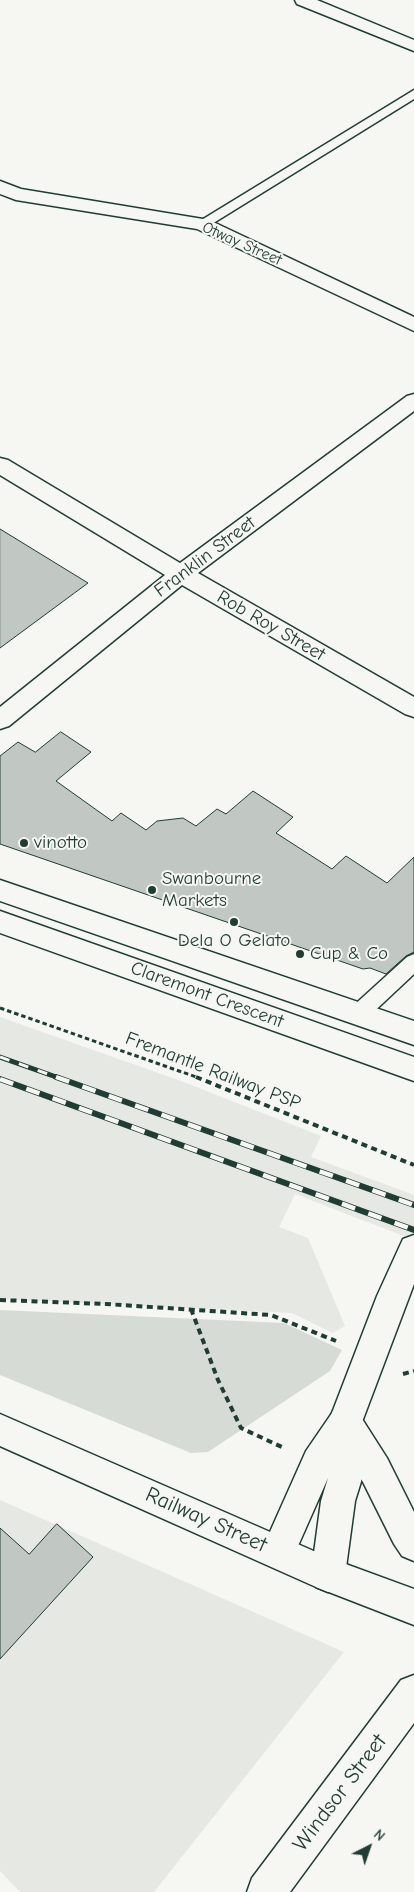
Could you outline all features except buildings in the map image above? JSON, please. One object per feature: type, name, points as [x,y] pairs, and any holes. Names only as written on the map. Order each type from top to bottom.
[{"type":"street","points":[[303,0],[414,46]]},
{"type":"street","name":"Otway Street","points":[[0,187],[16,194],[202,224],[414,325]]},
{"type":"street","name":"Franklin Street","points":[[0,720],[181,574],[414,401]]},
{"type":"street","name":"Rob Roy Street","points":[[0,466],[181,574],[414,708]]},
{"type":"street","name":"Claremont Crescent","points":[[0,890],[414,1033]]},
{"type":"street","name":"Claremont Crescent","points":[[0,922],[414,1069]]},
{"type":"street","points":[[278,1552],[318,1462],[345,1422],[393,1296],[414,1249]]},
{"type":"street","points":[[345,1422],[375,1470],[414,1544]]},
{"type":"street","points":[[328,1575],[338,1501],[347,1472],[345,1422]]},
{"type":"street","name":"Railway Street","points":[[0,1430],[328,1575],[414,1607]]},
{"type":"street","name":"Windsor Street","points":[[266,1892],[414,1693]]},
{"type":"lane","points":[[202,224],[414,94]]},
{"type":"lane","points":[[359,1014],[414,962]]},
{"type":"path","name":"Fremantle Railway PSP","points":[[0,1008],[218,1085],[414,1165]]},
{"type":"path","points":[[0,1300],[271,1314],[371,1356]]},
{"type":"path","points":[[191,1309],[218,1380],[241,1428],[318,1462]]},
{"type":"shaded area","points":[[0,1017],[181,1081],[321,1136],[311,1157],[414,1195],[414,1240],[295,1194],[279,1227],[308,1238],[345,1326],[333,1333],[292,1313],[0,1299]]},
{"type":"shaded area","points":[[0,1310],[284,1323],[342,1350],[330,1371],[208,1452],[191,1453],[0,1375]]},
{"type":"shaded area","points":[[0,1500],[344,1652],[154,1892],[20,1892],[0,1871]]},
{"type":"railway","points":[[0,1057],[59,1078]]},
{"type":"railway","points":[[56,1077],[414,1205]]},
{"type":"railway","points":[[0,1079],[414,1230]]},
{"type":"place","name":"vinotto","points":[[24,843]]},
{"type":"place","name":"Swanbourne Markets","points":[[152,890]]},
{"type":"place","name":"Dela O Gelato","points":[[234,922]]},
{"type":"place","name":"Cup & Co","points":[[300,954]]}]
